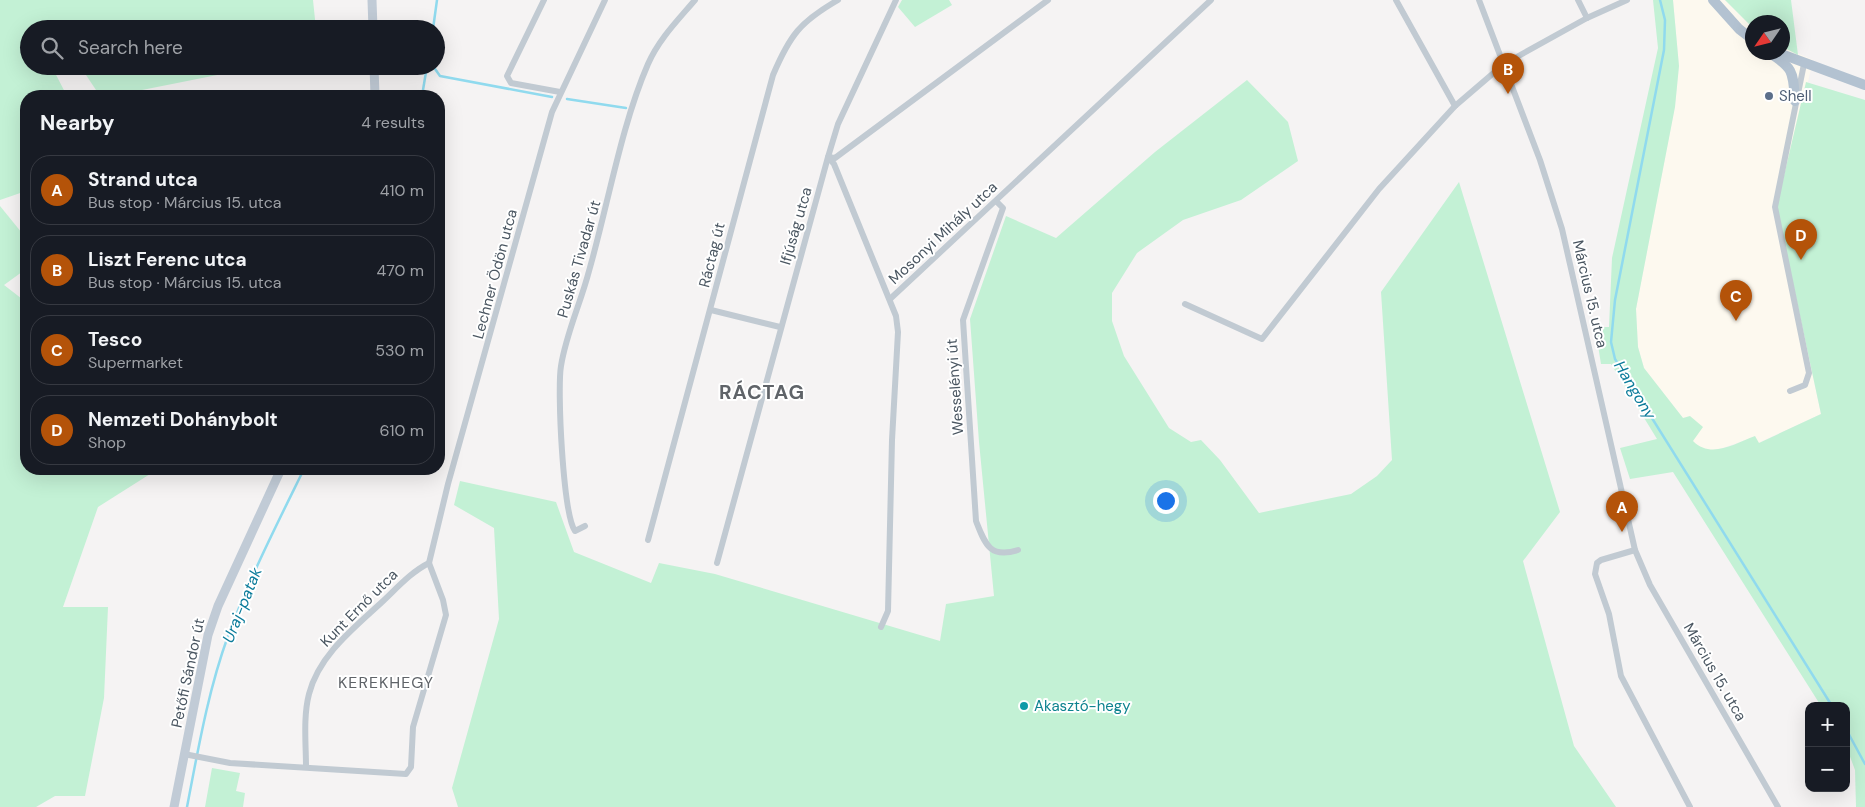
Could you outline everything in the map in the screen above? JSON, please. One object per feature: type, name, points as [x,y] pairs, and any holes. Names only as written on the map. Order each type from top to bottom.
[{"type":"main road","points":[[1713,0],[1745,34]]},
{"type":"main road","points":[[1790,58],[1865,85]]},
{"type":"main road","points":[[1779,60],[1791,69],[1794,75],[1795,101]]},
{"type":"street","points":[[372,0],[373,20]]},
{"type":"street","points":[[544,0],[508,76],[511,83],[560,92]]},
{"type":"street","name":"Lechner Ödön utca","points":[[429,562],[448,484],[552,112],[605,0]]},
{"type":"street","name":"Puskás Tivadar út","points":[[585,526],[575,531],[567,509],[559,391],[561,364],[589,272],[631,112],[648,64],[660,41],[695,0]]},
{"type":"street","name":"Ráctag út","points":[[648,540],[712,310],[737,204],[779,61],[788,41],[796,30],[808,19],[838,0]]},
{"type":"street","points":[[828,157],[838,124],[896,0]]},
{"type":"street","points":[[828,157],[835,158],[1048,0]]},
{"type":"street","name":"Mosonyi Mihály utca","points":[[881,627],[888,611],[892,440],[898,332],[896,316],[890,299],[1211,0]]},
{"type":"street","points":[[1396,0],[1455,106]]},
{"type":"street","name":"Március 15. utca","points":[[1479,0],[1504,64],[1562,229],[1635,550],[1650,585],[1778,807]]},
{"type":"street","points":[[1578,0],[1587,18]]},
{"type":"street","points":[[1185,304],[1262,339],[1379,189],[1455,106],[1504,64],[1587,18],[1627,0]]},
{"type":"street","points":[[1790,391],[1805,386],[1809,373],[1775,207],[1804,64]]},
{"type":"street","points":[[374,75],[375,90]]},
{"type":"street","points":[[828,157],[834,164],[890,299]]},
{"type":"street","name":"Ifjúság utca","points":[[717,563],[828,157]]},
{"type":"street","name":"Wesselényi út","points":[[996,201],[1003,208],[963,320],[976,521],[985,544],[997,552],[1007,554],[1018,550]]},
{"type":"street","points":[[712,310],[780,327]]},
{"type":"street","name":"Petőfi Sándor út","points":[[174,807],[187,755],[208,635],[218,606],[278,475]]},
{"type":"street","points":[[1635,550],[1601,560],[1597,564],[1595,574],[1609,614],[1621,676],[1690,807]]},
{"type":"street","points":[[187,755],[230,763],[406,774],[411,767],[413,727],[446,615],[443,600],[429,562]]},
{"type":"street","name":"Kunt Ernő utca","points":[[306,767],[306,711],[308,695],[314,678],[344,638],[411,574],[429,562]]},
{"type":"shaded area","points":[[1673,0],[1725,0],[1745,20],[1745,60],[1790,60],[1790,50],[1813,60],[1778,213],[1821,414],[1758,443],[1754,437],[1714,451],[1701,449],[1693,442],[1683,418],[1644,368],[1638,347],[1636,309],[1675,106],[1679,66]]},
{"type":"green space","points":[[0,0],[313,0],[315,20],[20,20],[20,75],[56,75],[64,90],[20,90],[20,193],[0,200]]},
{"type":"green space","points":[[902,0],[949,0],[952,5],[915,27],[898,7]]},
{"type":"green space","points":[[1653,0],[1673,0],[1679,66],[1675,107],[1636,309],[1638,347],[1644,368],[1683,418],[1690,416],[1703,427],[1693,441],[1707,449],[1731,446],[1755,436],[1759,443],[1821,414],[1778,213],[1778,201],[1806,82],[1865,100],[1865,807],[1856,807],[1855,770],[1850,757],[1850,702],[1818,702],[1673,472],[1630,479],[1620,448],[1657,439],[1611,364],[1601,364],[1595,327],[1609,327],[1612,258],[1658,48]]},
{"type":"green space","points":[[1725,0],[1791,0],[1798,55],[1790,51],[1790,15],[1745,15],[1745,20]]},
{"type":"green space","points":[[86,75],[217,75],[142,90],[96,90]]},
{"type":"green space","points":[[1247,80],[1288,122],[1298,161],[1241,200],[1183,220],[1137,253],[1112,293],[1112,321],[1124,356],[1169,428],[1191,442],[1201,440],[1220,460],[1259,513],[1351,494],[1377,476],[1392,460],[1381,292],[1459,182],[1560,512],[1523,561],[1574,746],[1616,807],[458,807],[452,788],[499,619],[494,528],[454,505],[460,481],[556,502],[574,552],[651,583],[659,563],[715,574],[940,641],[946,604],[994,596],[979,442],[970,319],[1006,216],[1056,238],[1155,152]]},
{"type":"green space","points":[[0,206],[20,231],[20,273],[4,285],[20,297],[20,475],[149,475],[98,507],[63,607],[108,607],[104,698],[85,796],[55,796],[36,807],[0,807]]},
{"type":"green space","points":[[212,768],[240,773],[236,791],[245,793],[243,807],[205,807]]},
{"type":"waterway","name":"Uraj-patak","points":[[434,20],[437,0]]},
{"type":"waterway","name":"Hangony","points":[[1660,0],[1665,20],[1664,50],[1615,300],[1611,342],[1615,359],[1829,702]]},
{"type":"waterway","name":"Uraj-patak","points":[[423,90],[426,75]]},
{"type":"waterway","points":[[439,75],[552,97]]},
{"type":"waterway","points":[[567,99],[626,108]]},
{"type":"waterway","name":"Uraj-patak","points":[[187,807],[209,699],[228,636],[254,573],[301,475]]},
{"type":"waterway","name":"Hangony","points":[[1850,736],[1865,764]]},
{"type":"place","name":"Liszt Ferenc utca","points":[[1508,94]]},
{"type":"place","name":"Shell","points":[[1769,96]]},
{"type":"place","name":"Nemzeti Dohánybolt","points":[[1801,260]]},
{"type":"place","name":"Tesco","points":[[1736,321]]},
{"type":"place","name":"Strand utca","points":[[1622,532]]},
{"type":"place","name":"Akasztó-hegy","points":[[1024,706]]},
{"type":"district","name":"RÁCTAG","points":[[762,392]]},
{"type":"district","name":"KEREKHEGY","points":[[386,682]]}]
